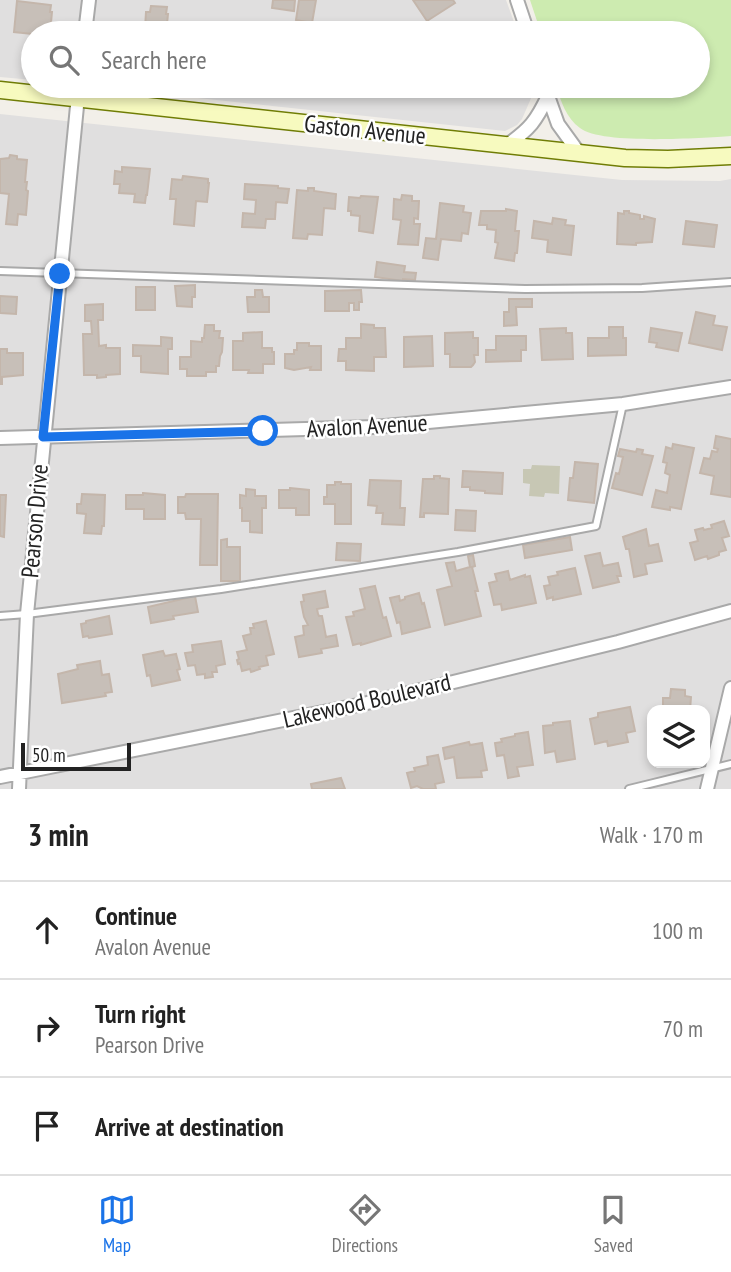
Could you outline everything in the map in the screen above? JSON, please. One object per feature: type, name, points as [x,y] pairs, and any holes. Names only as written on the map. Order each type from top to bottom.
[{"type":"street","points":[[86,21],[89,0]]},
{"type":"street","points":[[517,0],[524,21]]},
{"type":"street","name":"Gaston Avenue","points":[[0,90],[21,91]]},
{"type":"street","name":"Pearson Drive","points":[[19,789],[27,614],[77,98]]},
{"type":"street","name":"Gaston Avenue","points":[[127,98],[625,158],[731,156]]},
{"type":"street","points":[[507,145],[534,123],[543,98]]},
{"type":"street","points":[[549,98],[558,124],[579,153]]},
{"type":"street","name":"Avalon Avenue","points":[[0,438],[374,427],[623,404],[731,387]]},
{"type":"street","name":"Lakewood Boulevard","points":[[0,776],[363,705],[731,611]]},
{"type":"street","points":[[707,789],[731,688]]},
{"type":"lane","points":[[0,271],[524,289],[642,288],[731,282]]},
{"type":"lane","points":[[0,616],[221,589],[458,552],[596,526],[623,404]]},
{"type":"lane","points":[[629,789],[731,764]]},
{"type":"shaded area","points":[[0,0],[506,0],[514,21],[21,21],[21,79],[0,77]]},
{"type":"shaded area","points":[[198,98],[531,98],[522,119],[505,131]]},
{"type":"shaded area","points":[[0,114],[622,180],[731,179],[731,789],[0,789]]},
{"type":"shaded area","points":[[532,465],[560,466],[559,494],[529,496],[530,484],[523,483],[523,469],[531,469]]},
{"type":"green space","points":[[530,0],[731,0],[731,136],[676,139],[608,137],[591,133],[575,124],[560,98],[710,98],[710,21],[537,21]]},
{"type":"building","points":[[273,0],[295,0],[294,11],[272,8]]},
{"type":"building","points":[[299,0],[316,0],[312,21],[296,20]]},
{"type":"building","points":[[413,0],[453,0],[455,3],[427,21]]},
{"type":"building","points":[[17,1],[51,5],[51,21],[21,21],[21,33],[14,32]]},
{"type":"building","points":[[151,6],[167,7],[167,21],[145,21],[146,12],[150,12]]},
{"type":"building","points":[[10,155],[27,160],[26,215],[18,214],[17,225],[6,224],[9,194],[0,193],[0,159],[9,158]]},
{"type":"building","points":[[122,167],[150,169],[145,203],[134,202],[135,194],[119,193],[120,184],[114,184],[115,171],[122,172]]},
{"type":"building","points":[[183,176],[208,179],[209,183],[207,202],[196,201],[194,226],[174,224],[176,199],[170,199],[172,179],[182,180]]},
{"type":"building","points":[[245,184],[289,189],[287,203],[276,202],[275,219],[266,219],[265,228],[242,227],[243,213],[255,214],[256,200],[244,199]]},
{"type":"building","points":[[308,188],[336,194],[335,209],[324,208],[322,235],[308,234],[307,239],[293,238],[297,190],[308,191]]},
{"type":"building","points":[[402,195],[412,196],[412,201],[419,201],[418,219],[414,218],[414,224],[420,224],[418,245],[398,244],[401,220],[393,219],[394,199],[401,200]]},
{"type":"building","points":[[349,197],[378,197],[373,233],[359,231],[360,216],[351,215],[351,211],[348,211]]},
{"type":"building","points":[[440,203],[464,206],[463,212],[471,213],[468,234],[462,233],[461,241],[441,239],[438,260],[423,258],[426,238],[436,239]]},
{"type":"building","points":[[481,211],[517,211],[515,231],[519,231],[514,261],[495,258],[498,243],[495,242],[496,230],[487,229],[487,225],[479,225]]},
{"type":"building","points":[[624,211],[640,215],[640,219],[644,219],[644,216],[655,219],[652,242],[617,244],[618,213],[624,214]]},
{"type":"building","points":[[553,218],[566,220],[565,225],[574,226],[571,255],[547,252],[548,240],[532,238],[534,221],[552,224]]},
{"type":"building","points":[[686,221],[717,225],[714,247],[683,244]]},
{"type":"building","points":[[377,262],[405,266],[404,272],[416,273],[415,280],[375,277]]},
{"type":"building","points":[[195,285],[192,307],[177,306],[175,286]]},
{"type":"building","points":[[136,287],[155,287],[155,310],[136,310]]},
{"type":"building","points":[[255,290],[262,290],[263,297],[269,297],[269,312],[248,312],[247,297],[255,297]]},
{"type":"building","points":[[361,290],[362,302],[359,302],[359,310],[354,310],[354,303],[349,303],[349,311],[325,311],[325,291]]},
{"type":"building","points":[[0,296],[17,297],[16,314],[0,313]]},
{"type":"building","points":[[509,299],[532,299],[532,307],[516,307],[517,325],[504,326],[504,312],[509,312]]},
{"type":"building","points":[[103,304],[103,320],[98,320],[99,346],[120,348],[120,374],[97,378],[97,375],[84,375],[83,334],[92,334],[91,321],[85,321],[85,305]]},
{"type":"building","points":[[696,312],[715,316],[713,325],[727,327],[722,350],[689,343]]},
{"type":"building","points":[[361,324],[385,328],[386,357],[374,357],[374,371],[346,370],[346,361],[338,361],[339,349],[346,349],[346,338],[361,338]]},
{"type":"building","points":[[205,325],[214,325],[214,331],[220,331],[219,338],[223,338],[219,366],[216,366],[216,372],[206,372],[206,376],[187,376],[187,369],[180,369],[180,357],[191,357],[191,341],[202,342]]},
{"type":"building","points":[[609,327],[623,327],[626,355],[588,356],[588,338],[609,338]]},
{"type":"building","points":[[566,328],[566,333],[572,333],[573,359],[542,360],[540,329]]},
{"type":"building","points":[[651,328],[682,333],[678,351],[656,347],[657,343],[649,342]]},
{"type":"building","points":[[262,332],[262,348],[272,348],[274,364],[263,364],[263,373],[233,370],[233,341],[243,341],[243,333]]},
{"type":"building","points":[[473,332],[473,338],[478,338],[478,355],[474,355],[475,362],[471,367],[450,367],[450,354],[445,354],[445,333]]},
{"type":"building","points":[[432,336],[433,366],[404,367],[404,337]]},
{"type":"building","points":[[496,336],[526,336],[526,350],[521,350],[521,361],[486,362],[486,350],[496,350]]},
{"type":"building","points":[[161,337],[172,338],[172,349],[168,349],[168,374],[141,372],[141,356],[133,356],[133,345],[161,346]]},
{"type":"building","points":[[297,343],[321,346],[321,370],[310,370],[311,367],[294,370],[285,368],[285,354],[294,354]]},
{"type":"building","points":[[0,349],[7,349],[7,353],[23,353],[23,375],[2,377],[2,384],[0,384]]},
{"type":"building","points":[[716,436],[731,439],[731,497],[711,494],[714,476],[700,473],[704,458],[710,459],[712,451],[717,452],[718,449],[714,448]]},
{"type":"building","points":[[673,444],[694,448],[681,509],[652,507],[656,490],[667,493],[670,475],[665,473],[667,463],[663,462],[666,447],[672,449]]},
{"type":"building","points":[[620,449],[636,452],[637,449],[643,450],[642,454],[653,456],[642,495],[612,488],[623,457],[618,456]]},
{"type":"building","points":[[575,462],[598,464],[594,503],[568,500]]},
{"type":"building","points":[[463,471],[503,473],[502,494],[462,487]]},
{"type":"building","points":[[434,476],[449,479],[448,514],[424,513],[424,517],[420,517],[423,479],[434,479]]},
{"type":"building","points":[[370,480],[401,481],[400,508],[405,508],[404,525],[382,524],[383,513],[376,513],[377,506],[368,505]]},
{"type":"building","points":[[335,482],[351,484],[351,524],[335,524],[335,504],[324,504],[327,485],[335,485]]},
{"type":"building","points":[[246,489],[255,490],[255,496],[266,496],[266,508],[262,508],[262,533],[250,532],[250,521],[242,521],[240,495],[246,496]]},
{"type":"building","points":[[279,490],[309,490],[309,515],[296,515],[296,508],[279,508]]},
{"type":"building","points":[[82,494],[105,495],[104,526],[101,534],[84,533],[86,514],[77,513],[77,504],[81,504]]},
{"type":"building","points":[[186,494],[218,494],[217,565],[200,565],[201,519],[186,519],[185,513],[178,513],[178,497],[185,497]]},
{"type":"building","points":[[0,495],[6,495],[4,537],[0,536]]},
{"type":"building","points":[[126,495],[165,495],[165,519],[144,519],[144,509],[126,509]]},
{"type":"building","points":[[456,510],[476,511],[475,531],[455,530]]},
{"type":"building","points":[[724,521],[729,536],[722,538],[726,550],[708,559],[707,556],[695,560],[690,543],[698,541],[695,530],[712,528],[711,525]]},
{"type":"building","points":[[646,529],[649,546],[658,544],[662,561],[645,564],[647,574],[634,577],[629,549],[626,549],[623,537]]},
{"type":"building","points":[[570,537],[572,550],[525,558],[523,545]]},
{"type":"building","points":[[227,539],[227,547],[240,547],[240,581],[221,581],[221,540]]},
{"type":"building","points":[[337,543],[361,544],[360,561],[336,560]]},
{"type":"building","points":[[600,553],[603,566],[618,563],[621,576],[617,576],[619,582],[593,588],[585,556]]},
{"type":"building","points":[[473,555],[475,566],[472,567],[478,591],[475,591],[481,616],[445,625],[437,590],[452,586],[446,563],[454,562],[456,571],[470,567],[468,556]]},
{"type":"building","points":[[575,568],[581,594],[547,599],[544,586],[550,585],[548,577]]},
{"type":"building","points":[[508,571],[510,580],[530,576],[536,603],[502,610],[501,604],[494,605],[489,583],[497,581],[495,574]]},
{"type":"building","points":[[375,586],[383,618],[386,617],[391,636],[353,645],[346,617],[354,616],[353,612],[365,609],[360,589]]},
{"type":"building","points":[[325,591],[328,607],[317,609],[318,614],[322,616],[326,637],[336,635],[338,646],[321,649],[322,653],[299,657],[295,637],[304,635],[303,626],[308,625],[301,602],[304,601],[303,595]]},
{"type":"building","points":[[419,593],[430,627],[402,634],[390,598],[399,596],[400,601]]},
{"type":"building","points":[[195,596],[198,612],[151,623],[148,607]]},
{"type":"building","points":[[109,616],[112,634],[83,637],[81,624]]},
{"type":"building","points":[[266,621],[274,654],[266,656],[268,665],[251,672],[250,669],[242,671],[237,652],[247,650],[243,636],[251,634],[250,628],[254,628],[253,624]]},
{"type":"building","points":[[221,641],[225,664],[216,666],[217,672],[212,672],[213,677],[197,675],[195,665],[188,666],[185,653],[193,652],[192,645]]},
{"type":"building","points":[[163,651],[165,656],[176,654],[180,680],[152,686],[143,655]]},
{"type":"building","points":[[100,661],[102,675],[109,674],[112,692],[105,693],[106,696],[62,703],[58,674],[78,669],[77,665]]},
{"type":"building","points":[[671,689],[685,690],[685,696],[691,697],[690,705],[663,705],[663,698],[670,698]]},
{"type":"building","points":[[630,707],[635,731],[626,733],[628,742],[608,746],[607,741],[595,744],[590,719],[598,717],[598,713]]},
{"type":"building","points":[[570,721],[575,759],[557,762],[555,751],[545,753],[543,726]]},
{"type":"building","points":[[528,732],[533,765],[517,767],[519,776],[508,778],[504,755],[497,756],[495,743],[515,734]]},
{"type":"building","points":[[469,742],[470,745],[482,743],[487,770],[481,771],[482,777],[457,778],[454,757],[445,759],[443,748]]},
{"type":"building","points":[[438,755],[444,782],[435,784],[436,789],[417,786],[411,788],[407,773],[415,771],[414,768],[428,765],[427,757]]},
{"type":"building","points":[[341,778],[345,789],[312,789],[311,784]]},
{"type":"route","points":[[60,274],[43,437],[263,431]]}]
